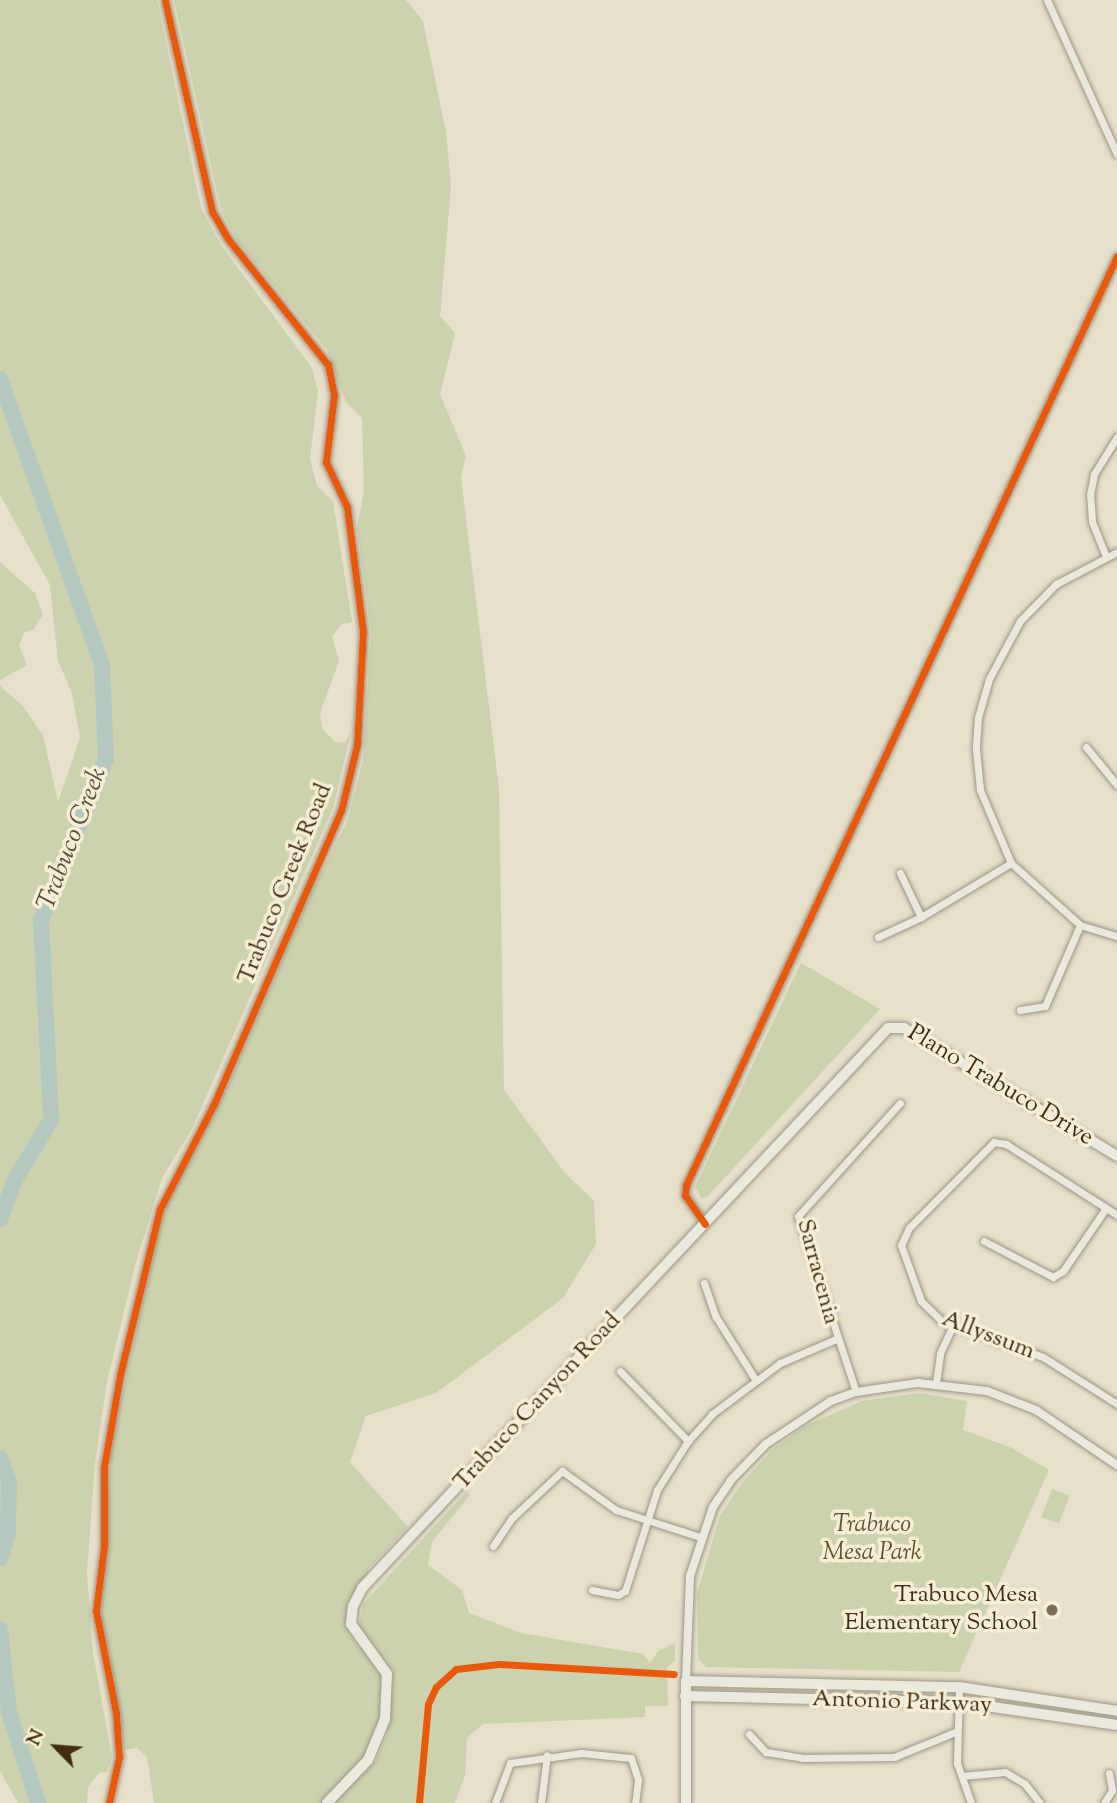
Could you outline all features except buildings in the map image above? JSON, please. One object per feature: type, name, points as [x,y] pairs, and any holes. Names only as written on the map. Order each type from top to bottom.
[{"type":"main road","name":"Plano Trabuco Drive","points":[[883,1032],[892,1026],[904,1028],[1117,1156]]},
{"type":"main road","name":"Trabuco Canyon Road","points":[[327,1803],[368,1760],[385,1719],[387,1674],[351,1624],[353,1606],[362,1588],[883,1032]]},
{"type":"main road","name":"Antonio Parkway","points":[[686,1681],[959,1687],[1117,1711]]},
{"type":"main road","points":[[686,1681],[686,1803]]},
{"type":"main road","name":"Antonio Parkway","points":[[685,1696],[958,1702],[1117,1725]]},
{"type":"street","name":"Trabuco Creek Road","points":[[109,1803],[119,1757],[116,1713],[96,1611],[104,1546],[104,1467],[120,1375],[160,1209],[214,1104],[341,811],[357,745],[363,632],[346,507],[326,462],[334,395],[328,365],[228,239],[212,211],[165,0]]},
{"type":"street","points":[[1047,0],[1117,154]]},
{"type":"street","points":[[705,1224],[685,1195],[686,1185],[1117,256]]},
{"type":"street","points":[[1105,554],[1092,521],[1090,495],[1094,474],[1117,437]]},
{"type":"street","points":[[1117,551],[1105,554],[1056,584],[1020,621],[989,679],[978,717],[980,790],[1011,863],[1080,925],[1117,936]]},
{"type":"street","points":[[1086,747],[1117,785]]},
{"type":"street","points":[[878,937],[922,917],[1011,863]]},
{"type":"street","points":[[900,873],[922,917]]},
{"type":"street","points":[[1020,1010],[1045,1006],[1080,925]]},
{"type":"street","name":"Sarracenia","points":[[856,1392],[836,1339],[799,1212],[900,1103]]},
{"type":"street","name":"Allyssum","points":[[1106,1208],[1006,1144],[993,1142],[903,1237],[906,1268],[920,1301],[952,1327],[1044,1357],[1117,1404]]},
{"type":"street","points":[[984,1241],[1053,1277],[1063,1272],[1106,1208],[1117,1215]]},
{"type":"street","points":[[704,1283],[716,1317],[755,1379]]},
{"type":"street","points":[[936,1383],[940,1353],[952,1327]]},
{"type":"street","points":[[592,1590],[618,1595],[625,1591],[646,1519],[669,1469],[688,1441],[755,1379],[836,1339]]},
{"type":"street","points":[[620,1371],[688,1441]]},
{"type":"street","points":[[686,1681],[687,1598],[700,1537],[713,1507],[747,1461],[786,1427],[856,1392],[936,1383],[986,1391],[1036,1410],[1117,1465]]},
{"type":"street","points":[[493,1546],[512,1518],[562,1471],[616,1510],[700,1537]]},
{"type":"street","points":[[959,1687],[955,1732],[962,1776],[971,1803]]},
{"type":"street","points":[[749,1734],[765,1752],[838,1758],[894,1757],[955,1732]]},
{"type":"street","points":[[495,1803],[510,1763],[547,1755],[619,1754],[631,1758],[638,1780],[635,1803]]},
{"type":"street","points":[[541,1803],[547,1755]]},
{"type":"street","points":[[962,1776],[1005,1772],[1025,1784],[1040,1803]]},
{"type":"street","points":[[1104,1803],[1112,1790],[1110,1773]]},
{"type":"green space","points":[[0,0],[157,0],[201,208],[221,245],[312,368],[318,392],[310,458],[317,486],[333,501],[352,622],[342,624],[332,636],[339,661],[320,713],[322,728],[335,742],[345,743],[351,732],[333,808],[192,1129],[162,1178],[136,1262],[107,1382],[95,1463],[87,1572],[93,1652],[112,1758],[107,1772],[99,1773],[88,1787],[87,1803],[18,1803],[0,1771],[0,686],[22,705],[43,735],[58,802],[80,738],[72,693],[58,661],[50,585],[0,495]]},
{"type":"green space","points":[[174,0],[406,0],[423,21],[446,132],[451,186],[440,316],[455,333],[440,394],[466,456],[461,478],[499,788],[504,1090],[565,1173],[594,1201],[596,1244],[563,1298],[436,1393],[366,1416],[350,1462],[408,1527],[367,1570],[370,1574],[349,1602],[349,1634],[381,1672],[383,1705],[366,1757],[322,1803],[154,1803],[147,1757],[137,1748],[125,1750],[100,1615],[112,1442],[165,1205],[230,1082],[311,893],[347,822],[363,761],[371,632],[357,527],[364,491],[362,418],[346,402],[327,350],[237,240],[221,210]]},
{"type":"green space","points":[[0,562],[35,593],[43,614],[34,629],[24,633],[19,645],[27,665],[0,680]]},
{"type":"green space","points":[[801,963],[880,1009],[707,1197],[701,1198],[695,1187]]},
{"type":"green space","name":"Trabuco Mesa Park","points":[[919,1393],[967,1401],[963,1430],[1012,1448],[1049,1470],[959,1672],[706,1667],[698,1659],[697,1593],[720,1516],[741,1484],[773,1449],[805,1426],[862,1401]]},
{"type":"green space","points":[[1052,1489],[1070,1496],[1059,1524],[1041,1517]]},
{"type":"green space","points":[[467,1491],[470,1495],[432,1542],[428,1565],[462,1590],[469,1613],[521,1633],[643,1654],[650,1663],[658,1651],[675,1643],[675,1660],[667,1668],[668,1706],[645,1706],[645,1717],[483,1724],[467,1738],[465,1776],[455,1803],[333,1803],[375,1762],[387,1737],[393,1671],[359,1625],[363,1604]]},
{"type":"waterway","name":"Trabuco Creek","points":[[0,379],[102,665],[106,759],[41,921],[51,1120],[15,1180],[0,1219]]},
{"type":"waterway","name":"Trabuco Creek","points":[[0,1458],[9,1482],[8,1533],[0,1559]]},
{"type":"waterway","name":"Trabuco Creek","points":[[0,1629],[9,1712],[38,1803]]},
{"type":"cycle path","points":[[109,1803],[119,1757],[116,1713],[96,1611],[104,1546],[104,1467],[120,1375],[160,1209],[214,1104],[341,811],[357,745],[363,632],[347,507],[326,462],[334,395],[328,365],[228,239],[212,211],[165,0]]},
{"type":"cycle path","points":[[705,1224],[685,1195],[686,1185],[1117,256]]},
{"type":"cycle path","points":[[419,1803],[428,1704],[436,1687],[456,1669],[499,1664],[674,1674]]},
{"type":"place","name":"Trabuco Mesa Elementary School","points":[[1052,1610]]}]
